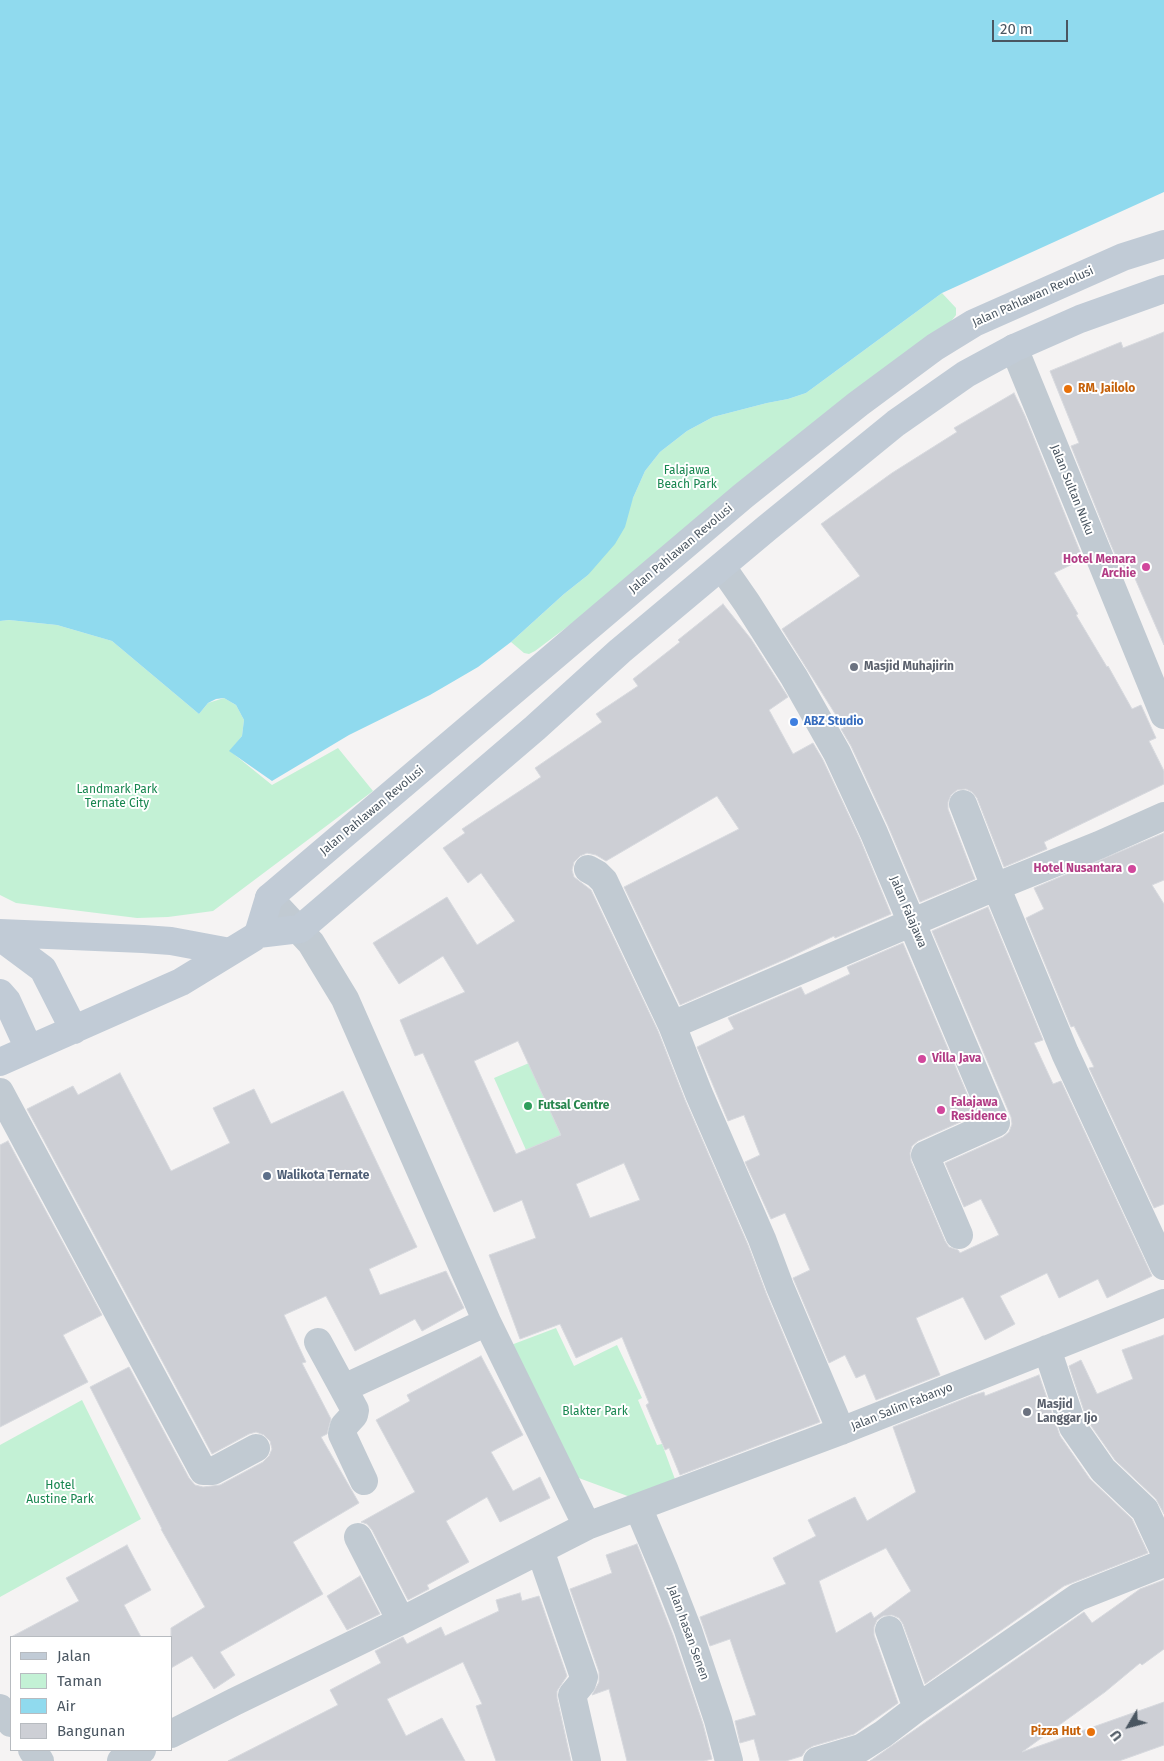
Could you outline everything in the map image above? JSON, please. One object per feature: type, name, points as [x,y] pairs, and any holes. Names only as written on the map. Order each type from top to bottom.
[{"type":"street","name":"Jalan Pahlawan Revolusi","points":[[269,898],[704,528],[814,438],[879,388],[974,323],[1123,257],[1163,244]]},
{"type":"street","points":[[0,1062],[181,982],[258,934],[300,930],[528,734],[620,651],[896,422],[966,374],[1014,348],[1080,319],[1164,288]]},
{"type":"street","name":"Jalan Sultan Nuku","points":[[1014,348],[1162,707]]},
{"type":"street","name":"Jalan Falajawa","points":[[722,567],[771,639],[832,746],[874,833],[996,1123],[925,1156],[959,1235]]},
{"type":"street","points":[[962,804],[1065,1053],[1164,1266]]},
{"type":"street","points":[[672,1025],[1164,816]]},
{"type":"street","points":[[588,869],[604,881],[672,1025],[699,1094],[841,1431]]},
{"type":"street","points":[[258,934],[269,898],[311,943],[346,999],[487,1322],[587,1526]]},
{"type":"street","points":[[0,933],[171,941],[230,952]]},
{"type":"street","points":[[0,937],[43,969],[74,1030]]},
{"type":"street","points":[[0,993],[7,1002],[29,1049]]},
{"type":"street","points":[[0,1092],[203,1471],[213,1471],[256,1448]]},
{"type":"street","name":"Jalan Salim Fabanyo","points":[[172,1733],[401,1621],[587,1526],[841,1431],[1164,1303]]},
{"type":"street","points":[[344,1388],[487,1322]]},
{"type":"street","points":[[318,1342],[354,1410],[354,1415],[344,1426],[342,1434],[364,1481]]},
{"type":"street","points":[[1047,1349],[1073,1427],[1103,1470],[1145,1510],[1164,1551]]},
{"type":"street","name":"Jalan hasan Senen","points":[[638,1507],[688,1630],[709,1690],[729,1761]]},
{"type":"street","points":[[358,1537],[401,1621]]},
{"type":"street","points":[[540,1550],[584,1677],[582,1683],[572,1695],[587,1761]]},
{"type":"street","points":[[818,1761],[862,1748],[1078,1597],[1164,1563]]},
{"type":"street","points":[[889,1630],[917,1708]]},
{"type":"street","points":[[0,1708],[10,1722]]},
{"type":"street","points":[[121,1761],[140,1751]]},
{"type":"green space","name":"Falajawa Beach Park","points":[[942,293],[956,308],[956,315],[949,324],[611,594],[535,651],[529,654],[524,653],[511,642],[588,575],[633,498],[645,471],[660,452],[687,431],[713,417],[806,393]]},
{"type":"green space","name":"Landmark Park Ternate City","points":[[9,620],[57,625],[112,641],[199,714],[208,703],[224,698],[236,705],[244,720],[242,736],[230,751],[272,785],[338,748],[373,791],[213,911],[168,917],[137,918],[16,903],[0,895],[0,621]]},
{"type":"green space","name":"Futsal Centre","points":[[529,1063],[561,1135],[526,1150],[494,1078]]},
{"type":"green space","name":"Blakter Park","points":[[556,1328],[574,1366],[617,1345],[642,1398],[638,1400],[657,1445],[662,1444],[676,1482],[633,1498],[576,1477],[511,1345]]},
{"type":"green space","name":"Hotel Austine Park","points":[[82,1400],[141,1519],[0,1597],[0,1445]]},
{"type":"water","points":[[0,0],[1164,0],[1164,192],[942,293],[806,393],[713,417],[687,431],[660,452],[645,471],[633,498],[625,527],[615,544],[588,575],[511,642],[478,667],[430,695],[349,735],[272,781],[229,751],[242,736],[244,720],[236,705],[224,698],[216,699],[208,703],[199,714],[112,641],[57,625],[9,620],[0,621]]},
{"type":"building","points":[[1164,332],[1164,645],[1130,567],[1122,570],[1111,545],[1071,446],[1079,443],[1050,371],[1121,342],[1123,348]]},
{"type":"building","points":[[1014,393],[1083,559],[1054,573],[1078,614],[1076,615],[1132,709],[1141,705],[1156,738],[1149,741],[1164,771],[1164,784],[1044,842],[1047,849],[1004,867],[977,798],[966,789],[957,790],[951,795],[948,809],[975,879],[920,902],[888,826],[851,746],[841,729],[844,728],[782,629],[860,576],[821,524],[892,473],[957,432],[954,428]]},
{"type":"building","points":[[723,604],[751,639],[788,697],[769,710],[793,754],[813,743],[823,760],[860,839],[891,914],[835,938],[834,936],[680,1005],[624,887],[739,829],[717,796],[606,861],[596,855],[587,853],[580,856],[574,862],[572,870],[574,877],[591,890],[658,1031],[820,1422],[680,1475],[669,1448],[665,1450],[646,1405],[649,1403],[622,1337],[576,1358],[560,1324],[520,1339],[489,1255],[536,1238],[522,1200],[494,1212],[423,1053],[415,1056],[400,1020],[465,992],[443,956],[399,984],[373,943],[447,897],[477,945],[515,921],[481,873],[468,883],[443,848],[465,833],[462,829],[541,777],[535,768],[602,722],[596,714],[638,686],[633,679],[680,642],[678,640]],"holes":[[[518,1041],[561,1135],[516,1154],[474,1061]],[[624,1163],[640,1200],[590,1218],[576,1184]]]},
{"type":"building","points":[[1164,833],[1164,880],[1152,885],[1164,904],[1164,1204],[1154,1208],[1089,1068],[1094,1067],[1074,1026],[1071,1027],[1026,918],[1044,909],[1034,888]]},
{"type":"building","points":[[988,907],[1043,1040],[1034,1043],[1053,1084],[1061,1081],[1152,1276],[1107,1298],[1098,1279],[1059,1298],[1047,1273],[1000,1296],[1015,1324],[985,1340],[963,1297],[916,1318],[940,1375],[876,1400],[865,1374],[856,1378],[845,1355],[829,1363],[793,1278],[810,1270],[785,1213],[771,1219],[745,1162],[760,1155],[744,1115],[728,1121],[697,1047],[734,1029],[728,1018],[801,987],[805,995],[850,974],[847,967],[903,943],[976,1115],[918,1141],[912,1146],[910,1153],[911,1161],[949,1247],[958,1250],[960,1253],[999,1235],[981,1199],[964,1207],[945,1163],[1003,1137],[1009,1132],[1012,1124],[1011,1117],[932,931]]},
{"type":"building","points":[[120,1073],[171,1171],[230,1143],[213,1108],[254,1089],[271,1124],[343,1091],[417,1247],[369,1269],[380,1295],[446,1271],[464,1308],[422,1331],[415,1319],[355,1351],[326,1296],[284,1315],[306,1362],[302,1363],[331,1419],[327,1434],[321,1437],[359,1503],[293,1542],[323,1594],[220,1652],[235,1675],[214,1689],[192,1656],[172,1667],[171,1628],[205,1607],[161,1529],[90,1387],[129,1367],[189,1478],[195,1485],[203,1487],[220,1485],[263,1462],[269,1456],[272,1449],[270,1441],[264,1435],[256,1432],[212,1454],[27,1109],[73,1086],[78,1095]]},
{"type":"building","points":[[8,1141],[102,1315],[63,1335],[88,1382],[0,1427],[0,1145]]},
{"type":"building","points":[[1164,1335],[1164,1514],[1156,1499],[1115,1460],[1087,1420],[1069,1366],[1081,1360],[1097,1394],[1133,1379],[1122,1350]]},
{"type":"building","points":[[481,1356],[523,1435],[491,1452],[513,1491],[540,1477],[550,1498],[500,1522],[487,1497],[446,1521],[469,1562],[427,1585],[429,1589],[408,1600],[372,1530],[367,1524],[361,1522],[415,1492],[376,1420],[410,1401],[407,1395]]},
{"type":"building","points":[[1039,1375],[1060,1436],[1090,1479],[1132,1519],[1148,1553],[1064,1586],[925,1684],[903,1624],[899,1618],[892,1615],[883,1616],[877,1620],[874,1627],[874,1635],[898,1703],[854,1734],[813,1746],[806,1750],[802,1756],[786,1761],[760,1761],[754,1739],[740,1743],[735,1721],[756,1715],[730,1639],[710,1646],[700,1617],[786,1584],[773,1558],[816,1536],[808,1520],[855,1497],[867,1521],[916,1492],[893,1427],[971,1396],[984,1392],[985,1396]],"holes":[[[886,1548],[911,1591],[874,1618],[871,1612],[836,1633],[819,1581]]]},
{"type":"building","points":[[637,1544],[673,1635],[703,1724],[712,1759],[704,1761],[627,1761],[609,1689],[592,1695],[599,1682],[599,1672],[570,1589],[612,1573],[606,1555]]},
{"type":"building","points":[[127,1545],[151,1590],[124,1605],[140,1636],[13,1636],[79,1601],[66,1578]]},
{"type":"building","points":[[360,1576],[380,1614],[347,1630],[327,1596]]},
{"type":"building","points":[[1164,1580],[1164,1649],[1142,1665],[1140,1663],[1105,1692],[1022,1752],[1164,1702],[1164,1745],[1119,1761],[870,1761],[1084,1612],[1092,1623],[1140,1589]]},
{"type":"building","points":[[520,1593],[522,1601],[539,1596],[567,1676],[557,1691],[557,1698],[571,1761],[496,1761],[476,1706],[482,1704],[463,1662],[387,1699],[406,1736],[442,1718],[465,1761],[228,1761],[338,1705],[330,1690],[381,1663],[375,1651],[403,1637],[407,1644],[441,1627],[445,1636],[499,1611],[496,1600]]},
{"type":"place","name":"RM. Jailolo","points":[[1068,389]]},
{"type":"place","name":"Hotel Menara Archie","points":[[1146,567]]},
{"type":"place","name":"Masjid Muhajirin","points":[[854,667]]},
{"type":"place","name":"ABZ Studio","points":[[794,722]]},
{"type":"place","name":"Hotel Nusantara","points":[[1132,869]]},
{"type":"place","name":"Villa Java","points":[[922,1059]]},
{"type":"place","name":"Futsal Centre","points":[[528,1106]]},
{"type":"place","name":"Falajawa Residence","points":[[941,1110]]},
{"type":"place","name":"Walikota Ternate","points":[[267,1176]]},
{"type":"place","name":"Masjid Langgar Ijo","points":[[1027,1412]]},
{"type":"place","name":"Pizza Hut","points":[[1091,1732]]}]
